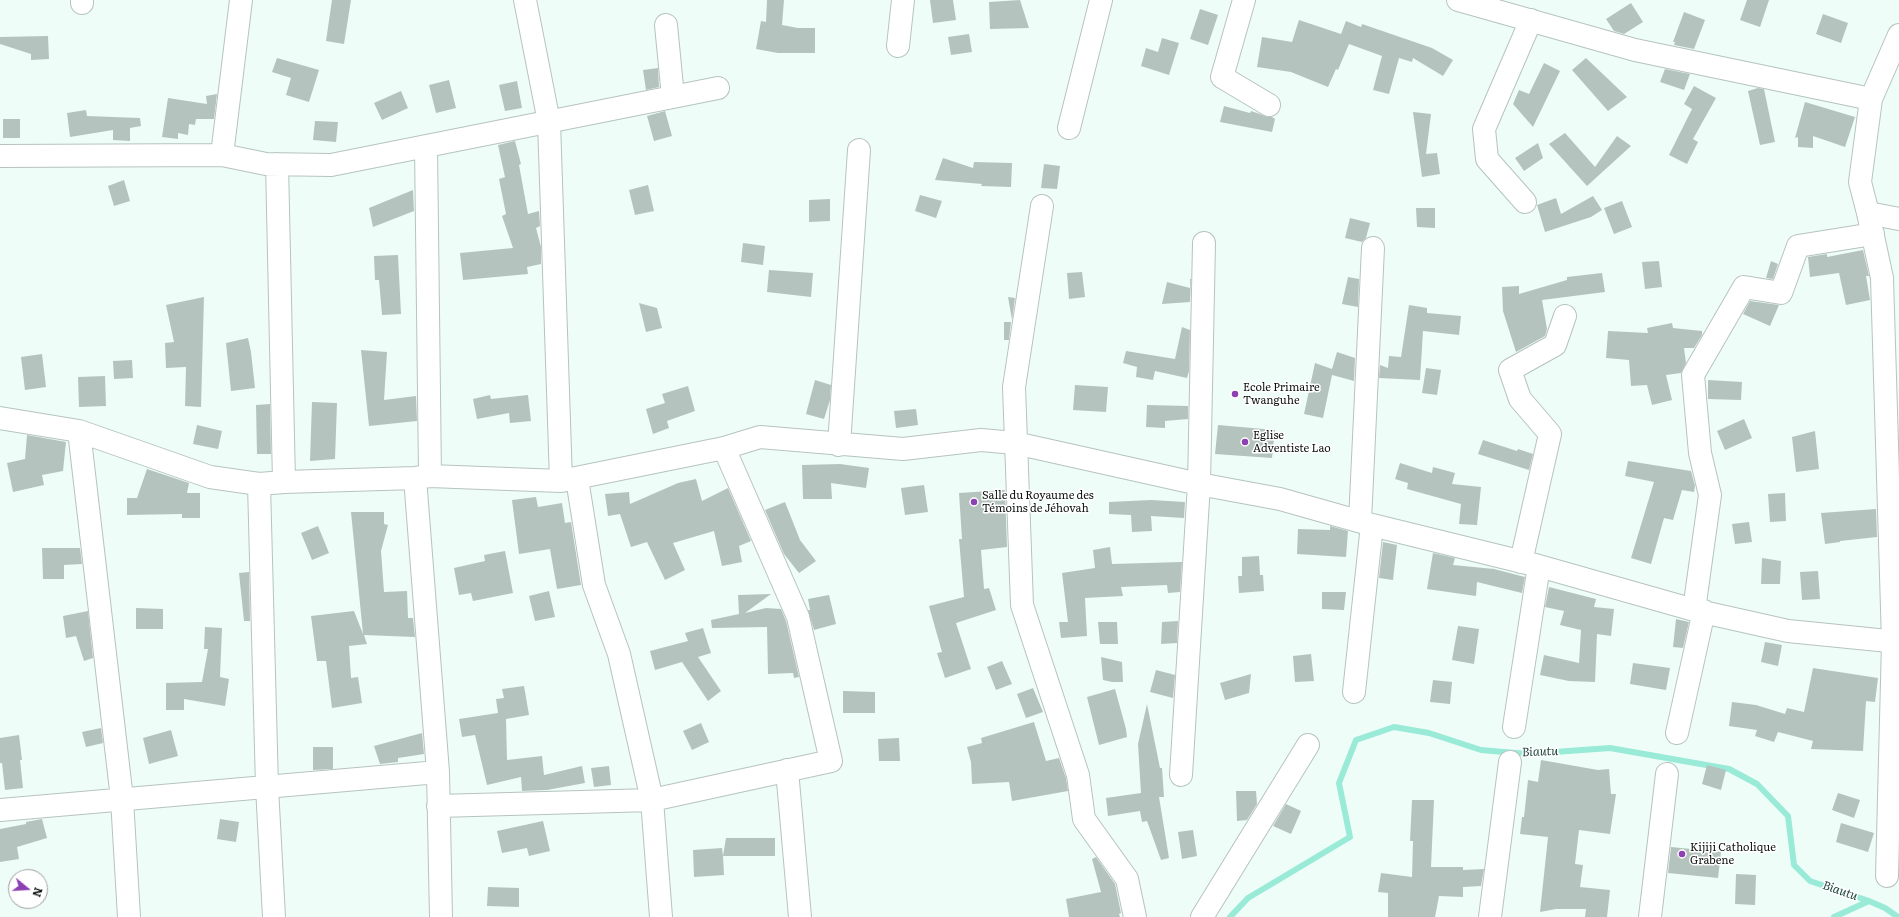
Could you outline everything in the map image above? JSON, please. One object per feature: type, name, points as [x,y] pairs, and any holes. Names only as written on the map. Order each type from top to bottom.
[{"type":"street","points":[[222,155],[241,0]]},
{"type":"street","points":[[525,0],[549,122],[569,480],[594,585],[619,654],[652,800],[660,917]]},
{"type":"street","points":[[898,46],[903,0]]},
{"type":"street","points":[[1068,128],[1101,0]]},
{"type":"street","points":[[1244,0],[1222,77],[1269,105]]},
{"type":"street","points":[[1458,0],[1635,50],[1871,99]]},
{"type":"street","points":[[1525,202],[1487,159],[1484,129],[1531,20]]},
{"type":"street","points":[[666,25],[673,97]]},
{"type":"street","points":[[1887,876],[1896,642],[1882,278],[1860,182],[1871,99],[1899,34]]},
{"type":"street","points":[[0,156],[222,155],[266,164],[332,165],[718,88]]},
{"type":"street","points":[[426,146],[422,477],[438,772],[441,917]]},
{"type":"street","points":[[839,445],[859,150]]},
{"type":"street","points":[[277,164],[284,482]]},
{"type":"street","points":[[1042,206],[1014,387],[1022,605],[1078,776],[1084,819],[1127,879],[1135,917]]},
{"type":"street","points":[[1868,213],[1899,219]]},
{"type":"street","points":[[1677,733],[1699,610],[1710,495],[1700,453],[1693,375],[1744,286],[1781,294],[1798,246],[1873,234]]},
{"type":"street","points":[[1181,776],[1199,484],[1204,243]]},
{"type":"street","points":[[1354,692],[1366,523],[1373,248]]},
{"type":"street","points":[[1514,727],[1530,564],[1550,434],[1520,399],[1510,370],[1555,345],[1565,316]]},
{"type":"street","points":[[0,418],[79,431],[210,477],[259,484],[422,477],[569,480],[724,448],[760,437],[839,445],[903,449],[981,440],[1015,443],[1199,484],[1280,499],[1699,610],[1788,631],[1896,642]]},
{"type":"street","points":[[79,431],[122,799],[129,917]]},
{"type":"street","points":[[438,806],[652,800],[831,761],[798,616],[724,448]]},
{"type":"street","points":[[259,484],[267,787],[274,917]]},
{"type":"street","points":[[1202,917],[1308,745]]},
{"type":"street","points":[[1490,917],[1510,762]]},
{"type":"street","points":[[786,770],[800,917]]},
{"type":"street","points":[[0,810],[438,772]]},
{"type":"street","points":[[1650,917],[1667,774]]},
{"type":"building","points":[[332,0],[351,0],[344,44],[326,41]]},
{"type":"building","points":[[767,0],[784,0],[782,25],[798,28],[815,28],[815,53],[778,53],[756,49],[761,21],[766,22]]},
{"type":"building","points":[[930,0],[953,0],[956,20],[933,23]]},
{"type":"building","points":[[1020,0],[1029,28],[990,29],[989,2]]},
{"type":"building","points":[[1747,0],[1769,0],[1760,27],[1740,20]]},
{"type":"building","points":[[1631,3],[1643,22],[1624,34],[1614,31],[1606,19]]},
{"type":"building","points":[[1200,9],[1218,15],[1208,45],[1190,39]]},
{"type":"building","points":[[1684,12],[1705,20],[1694,49],[1674,45],[1675,42],[1673,42]]},
{"type":"building","points":[[1823,14],[1848,23],[1841,43],[1816,34]]},
{"type":"building","points":[[1299,20],[1341,34],[1346,21],[1361,27],[1362,24],[1432,48],[1453,60],[1443,76],[1413,58],[1412,62],[1399,58],[1389,94],[1373,90],[1382,56],[1349,44],[1338,70],[1336,69],[1328,87],[1291,72],[1257,67],[1262,37],[1292,42]]},
{"type":"building","points":[[969,34],[972,52],[951,55],[948,37]]},
{"type":"building","points":[[48,36],[49,59],[31,60],[31,54],[0,44],[0,37]]},
{"type":"building","points":[[1162,38],[1179,43],[1169,75],[1141,66],[1146,48],[1158,52]]},
{"type":"building","points":[[277,58],[319,70],[309,102],[286,95],[291,78],[272,72]]},
{"type":"building","points":[[1586,58],[1627,97],[1608,111],[1572,70]]},
{"type":"building","points":[[1544,63],[1560,71],[1533,127],[1513,104],[1519,90],[1529,94]]},
{"type":"building","points":[[658,68],[659,87],[646,90],[643,70]]},
{"type":"building","points":[[1665,69],[1690,74],[1684,90],[1660,82]]},
{"type":"building","points":[[449,80],[456,108],[436,113],[429,85]]},
{"type":"building","points":[[517,81],[522,108],[505,111],[499,85]]},
{"type":"building","points":[[1694,86],[1716,98],[1693,139],[1698,142],[1687,164],[1669,155],[1692,109],[1684,104]]},
{"type":"building","points":[[1758,88],[1764,89],[1775,142],[1760,145],[1748,91]]},
{"type":"building","points":[[401,91],[408,108],[382,120],[374,103]]},
{"type":"building","points":[[217,94],[214,119],[196,119],[195,125],[189,124],[188,135],[178,133],[178,139],[162,137],[168,98],[207,104],[206,96]]},
{"type":"building","points":[[1805,102],[1855,117],[1845,147],[1813,136],[1813,148],[1798,147],[1798,137],[1795,138]]},
{"type":"building","points":[[1224,106],[1272,117],[1275,119],[1272,132],[1220,122]]},
{"type":"building","points":[[86,110],[87,116],[140,118],[141,126],[130,128],[130,141],[113,140],[113,130],[70,137],[67,113]]},
{"type":"building","points":[[665,111],[672,136],[654,141],[647,116]]},
{"type":"building","points":[[1413,112],[1431,114],[1426,154],[1437,153],[1440,174],[1422,177]]},
{"type":"building","points":[[3,119],[20,119],[20,138],[3,138]]},
{"type":"building","points":[[315,121],[338,122],[336,142],[313,140]]},
{"type":"building","points":[[1565,133],[1595,167],[1617,136],[1631,146],[1587,186],[1549,144]]},
{"type":"building","points":[[515,141],[521,164],[519,165],[528,214],[539,211],[540,226],[536,228],[541,247],[541,264],[527,267],[528,274],[463,280],[460,253],[513,248],[502,216],[506,214],[499,179],[505,177],[498,145]]},
{"type":"building","points":[[1538,143],[1543,158],[1524,171],[1515,158]]},
{"type":"building","points":[[943,158],[973,168],[974,162],[1012,163],[1011,187],[981,186],[982,184],[935,180]]},
{"type":"building","points":[[1044,164],[1060,166],[1057,189],[1041,188]]},
{"type":"building","points":[[124,180],[130,201],[114,206],[108,186]]},
{"type":"building","points":[[648,185],[654,211],[635,215],[629,190]]},
{"type":"building","points":[[413,190],[414,211],[373,227],[369,208]]},
{"type":"building","points":[[920,195],[942,201],[936,218],[915,211]]},
{"type":"building","points":[[1593,196],[1602,210],[1591,217],[1545,232],[1537,205],[1556,198],[1561,214]]},
{"type":"building","points":[[830,199],[830,221],[809,222],[809,200]]},
{"type":"building","points":[[1622,201],[1632,227],[1614,234],[1604,208]]},
{"type":"building","points":[[1416,208],[1435,208],[1435,228],[1417,227]]},
{"type":"building","points":[[1350,218],[1370,223],[1366,238],[1362,242],[1345,238]]},
{"type":"building","points":[[743,243],[765,246],[763,265],[741,262]]},
{"type":"building","points":[[1863,250],[1869,276],[1866,276],[1870,300],[1846,305],[1839,273],[1810,277],[1808,257],[1827,254],[1827,257]]},
{"type":"building","points":[[398,255],[401,314],[382,315],[379,280],[375,280],[374,256]]},
{"type":"building","points":[[1659,261],[1662,287],[1645,289],[1642,262]]},
{"type":"building","points":[[1771,261],[1778,264],[1773,279],[1766,278]]},
{"type":"building","points":[[769,270],[813,273],[811,297],[767,292]]},
{"type":"building","points":[[1082,272],[1085,297],[1069,299],[1067,273]]},
{"type":"building","points":[[1602,273],[1605,292],[1542,300],[1547,329],[1545,336],[1516,352],[1503,311],[1502,287],[1519,286],[1519,294],[1567,280],[1567,277]]},
{"type":"building","points":[[1348,277],[1359,279],[1358,307],[1342,304]]},
{"type":"building","points":[[1191,279],[1190,302],[1162,304],[1167,282],[1190,288]]},
{"type":"building","points":[[204,297],[201,407],[185,406],[186,367],[166,368],[165,343],[174,342],[166,305]]},
{"type":"building","points":[[1008,297],[1015,298],[1012,320]]},
{"type":"building","points":[[1750,301],[1779,305],[1770,326],[1743,314]]},
{"type":"building","points":[[639,303],[657,308],[662,328],[646,332]]},
{"type":"building","points":[[1409,305],[1427,308],[1427,313],[1461,316],[1459,335],[1423,331],[1420,380],[1379,378],[1380,365],[1388,368],[1389,356],[1401,357]]},
{"type":"building","points":[[1004,322],[1011,322],[1009,340],[1004,340]]},
{"type":"building","points":[[1672,323],[1673,328],[1702,331],[1702,335],[1694,348],[1684,348],[1686,363],[1681,373],[1666,375],[1672,400],[1652,405],[1647,385],[1631,386],[1629,360],[1606,358],[1608,331],[1648,333],[1647,328]]},
{"type":"building","points":[[1182,327],[1190,330],[1189,371],[1187,378],[1155,371],[1153,380],[1136,377],[1137,367],[1123,363],[1126,351],[1175,359]]},
{"type":"building","points":[[248,338],[255,388],[231,391],[226,343]]},
{"type":"building","points":[[361,350],[387,352],[384,400],[416,396],[417,421],[369,426]]},
{"type":"building","points":[[1337,352],[1355,358],[1354,381],[1332,375],[1323,418],[1304,414],[1315,363],[1332,369]]},
{"type":"building","points":[[42,354],[46,387],[25,390],[21,357]]},
{"type":"building","points":[[132,360],[133,378],[114,379],[113,361]]},
{"type":"building","points":[[1426,368],[1441,370],[1437,395],[1422,393]]},
{"type":"building","points":[[105,376],[106,406],[79,407],[78,377]]},
{"type":"building","points":[[815,380],[831,385],[830,400],[824,419],[806,414]]},
{"type":"building","points":[[1708,380],[1742,382],[1741,400],[1708,399]]},
{"type":"building","points":[[1075,385],[1108,387],[1106,412],[1073,410]]},
{"type":"building","points":[[688,386],[695,411],[667,421],[669,428],[653,434],[646,409],[665,403],[662,394]]},
{"type":"building","points":[[490,395],[491,399],[528,395],[531,421],[510,423],[509,413],[477,419],[473,399]]},
{"type":"building","points":[[312,402],[337,403],[335,459],[310,461]]},
{"type":"building","points":[[270,404],[271,454],[257,454],[256,405]]},
{"type":"building","points":[[1147,405],[1188,406],[1188,419],[1165,421],[1165,428],[1146,427]]},
{"type":"building","points":[[916,409],[918,425],[896,428],[894,411]]},
{"type":"building","points":[[1744,419],[1752,438],[1725,450],[1717,431]]},
{"type":"building","points":[[197,425],[222,431],[218,449],[193,444]]},
{"type":"building","name":"Eglise Adventiste Lao","points":[[1218,425],[1275,430],[1272,458],[1215,454]]},
{"type":"building","points":[[1815,431],[1819,469],[1796,472],[1792,437]]},
{"type":"building","points":[[27,435],[66,442],[63,471],[42,475],[44,485],[13,492],[7,463],[25,459]]},
{"type":"building","points":[[1483,440],[1517,451],[1518,449],[1533,454],[1529,470],[1478,454]]},
{"type":"building","points":[[1628,461],[1691,471],[1695,486],[1694,492],[1682,490],[1673,520],[1664,518],[1651,564],[1631,558],[1654,482],[1625,476]]},
{"type":"building","points":[[1400,463],[1432,473],[1433,467],[1455,473],[1452,484],[1481,487],[1477,525],[1459,524],[1461,504],[1407,489],[1408,483],[1395,479]]},
{"type":"building","points":[[840,464],[869,468],[866,488],[831,483],[832,499],[803,499],[802,465]]},
{"type":"building","points":[[147,469],[189,483],[187,493],[200,493],[200,518],[182,518],[182,514],[127,515],[127,498],[137,498]]},
{"type":"building","points":[[696,479],[702,501],[728,488],[751,541],[739,546],[742,562],[722,566],[714,531],[673,543],[685,570],[665,580],[647,542],[631,547],[620,514],[608,516],[605,494],[629,492],[630,504],[678,483]]},
{"type":"building","points":[[924,485],[928,512],[905,515],[901,488]]},
{"type":"building","points":[[1005,490],[1007,547],[981,550],[984,589],[989,588],[996,610],[956,623],[971,669],[945,678],[937,653],[942,652],[929,606],[964,597],[959,539],[962,539],[959,493]]},
{"type":"building","points":[[1785,493],[1786,521],[1770,522],[1768,494]]},
{"type":"building","points":[[536,497],[538,507],[562,503],[565,523],[571,522],[581,585],[557,589],[550,549],[519,554],[512,500]]},
{"type":"building","points":[[1151,500],[1185,502],[1184,518],[1151,516],[1152,531],[1132,532],[1131,515],[1109,514],[1109,502]]},
{"type":"building","points":[[785,502],[800,540],[816,561],[799,573],[784,554],[765,510]]},
{"type":"building","points":[[1876,509],[1877,537],[1825,544],[1821,513]]},
{"type":"building","points":[[351,512],[384,512],[384,524],[388,525],[381,551],[384,592],[407,591],[408,618],[413,618],[415,637],[364,635],[367,644],[349,646],[351,678],[358,677],[362,703],[332,708],[326,661],[317,661],[311,616],[354,611],[363,634]]},
{"type":"building","points":[[1749,522],[1752,542],[1735,544],[1732,524]]},
{"type":"building","points":[[318,526],[329,553],[312,560],[301,533]]},
{"type":"building","points":[[1330,526],[1348,531],[1346,557],[1297,554],[1298,529],[1330,530]]},
{"type":"building","points":[[1383,542],[1397,545],[1393,580],[1379,578]]},
{"type":"building","points":[[1110,547],[1112,564],[1182,562],[1180,592],[1168,593],[1167,585],[1121,587],[1123,596],[1085,598],[1087,636],[1061,638],[1059,622],[1068,622],[1062,573],[1095,568],[1093,550]]},
{"type":"building","points":[[42,548],[80,548],[82,564],[64,565],[64,579],[43,579]]},
{"type":"building","points":[[505,551],[513,593],[473,601],[471,593],[459,595],[454,568],[485,561],[484,555]]},
{"type":"building","points":[[1433,553],[1455,558],[1453,565],[1494,569],[1525,577],[1522,593],[1477,582],[1476,596],[1427,589]]},
{"type":"building","points":[[1259,556],[1260,575],[1263,575],[1264,591],[1239,593],[1238,576],[1242,576],[1242,557]]},
{"type":"building","points":[[1762,558],[1781,561],[1780,584],[1761,584]]},
{"type":"building","points":[[1818,571],[1820,599],[1802,600],[1800,572]]},
{"type":"building","points":[[249,572],[250,621],[244,621],[239,573]]},
{"type":"building","points":[[1549,587],[1596,599],[1594,607],[1614,609],[1611,636],[1597,634],[1595,682],[1569,681],[1540,675],[1544,655],[1579,663],[1581,630],[1560,625],[1564,611],[1545,607]]},
{"type":"building","points":[[549,591],[555,617],[535,621],[529,596]]},
{"type":"building","points":[[1322,592],[1346,592],[1344,610],[1322,609]]},
{"type":"building","points":[[771,594],[745,613],[766,608],[781,609],[786,621],[799,677],[794,678],[793,673],[768,674],[767,627],[712,628],[711,620],[739,614],[738,595]]},
{"type":"building","points":[[829,595],[836,624],[814,630],[808,610],[810,610],[808,599]]},
{"type":"building","points":[[136,608],[163,609],[163,629],[136,629]]},
{"type":"building","points":[[88,611],[93,658],[84,661],[76,636],[66,638],[63,616]]},
{"type":"building","points":[[1676,619],[1689,622],[1683,648],[1673,647]]},
{"type":"building","points":[[1178,621],[1177,643],[1161,644],[1162,622]]},
{"type":"building","points":[[1098,622],[1117,622],[1118,644],[1100,644]]},
{"type":"building","points":[[1458,626],[1479,629],[1474,664],[1452,660]]},
{"type":"building","points":[[205,627],[222,628],[220,677],[229,679],[225,706],[184,699],[184,710],[166,710],[166,683],[202,682],[208,649],[204,649]]},
{"type":"building","points":[[703,628],[711,653],[698,657],[721,691],[708,701],[682,662],[655,670],[650,651],[688,641],[685,633]]},
{"type":"building","points":[[1765,642],[1782,645],[1778,666],[1761,662]]},
{"type":"building","points":[[1311,654],[1314,681],[1295,682],[1293,656]]},
{"type":"building","points":[[1101,657],[1122,662],[1123,682],[1103,680]]},
{"type":"building","points":[[1002,661],[1012,684],[996,690],[987,667]]},
{"type":"building","points":[[1633,663],[1670,668],[1666,690],[1630,684]]},
{"type":"building","points":[[1813,668],[1878,678],[1875,702],[1866,701],[1863,751],[1811,749],[1813,741],[1778,732],[1774,742],[1755,736],[1757,730],[1729,726],[1732,702],[1756,705],[1785,714],[1787,708],[1804,712]]},
{"type":"building","points":[[1156,670],[1175,675],[1173,698],[1150,692]]},
{"type":"building","points":[[1251,674],[1249,693],[1225,700],[1220,683]]},
{"type":"building","points":[[1433,680],[1452,682],[1450,704],[1430,702]]},
{"type":"building","points":[[524,686],[529,715],[506,719],[507,760],[542,756],[544,775],[582,766],[585,783],[547,790],[522,791],[521,777],[487,785],[475,735],[462,737],[459,719],[498,713],[496,699],[504,698],[502,689]]},
{"type":"building","points":[[1033,688],[1043,712],[1026,718],[1017,694]]},
{"type":"building","points":[[1115,689],[1127,737],[1099,745],[1087,697]]},
{"type":"building","points":[[843,691],[875,692],[875,713],[843,713]]},
{"type":"building","points":[[1147,704],[1160,768],[1162,768],[1164,797],[1159,797],[1169,858],[1161,860],[1147,821],[1142,822],[1140,811],[1108,816],[1106,798],[1141,793],[1138,744]]},
{"type":"building","points":[[1034,722],[1046,761],[1059,758],[1066,778],[1068,791],[1012,801],[1009,782],[972,784],[971,762],[967,747],[982,743],[981,738]]},
{"type":"building","points":[[701,723],[709,742],[692,750],[683,731]]},
{"type":"building","points":[[101,728],[103,743],[86,747],[82,732]]},
{"type":"building","points":[[171,730],[178,756],[149,764],[143,738]]},
{"type":"building","points":[[422,733],[424,754],[398,758],[398,762],[380,764],[374,746]]},
{"type":"building","points":[[19,735],[23,788],[5,790],[2,763],[0,763],[0,738]]},
{"type":"building","points":[[899,738],[900,761],[879,761],[878,739]]},
{"type":"building","points":[[313,747],[333,747],[333,769],[313,770]]},
{"type":"building","points":[[1541,760],[1598,770],[1609,769],[1611,794],[1616,794],[1610,834],[1579,830],[1575,864],[1583,865],[1580,887],[1610,890],[1607,917],[1585,917],[1586,909],[1556,909],[1540,912],[1548,837],[1520,834],[1522,817],[1524,817],[1528,780],[1538,782]]},
{"type":"building","points":[[1707,765],[1726,770],[1721,790],[1702,784]]},
{"type":"building","points":[[609,766],[611,785],[594,787],[591,768]]},
{"type":"building","points":[[1236,791],[1256,791],[1257,804],[1247,820],[1237,821]]},
{"type":"building","points":[[1838,793],[1860,800],[1854,818],[1832,810]]},
{"type":"building","points":[[1412,800],[1434,800],[1431,867],[1463,867],[1463,870],[1484,869],[1481,886],[1463,887],[1463,897],[1439,896],[1435,917],[1388,917],[1388,893],[1378,892],[1381,873],[1412,877],[1413,841],[1410,841]]},
{"type":"building","points":[[1286,804],[1301,811],[1291,834],[1273,826]]},
{"type":"building","points":[[42,819],[47,838],[17,847],[19,859],[0,862],[0,829]]},
{"type":"building","points":[[220,819],[239,822],[236,842],[217,839]]},
{"type":"building","points":[[543,821],[550,851],[529,856],[527,848],[502,853],[497,831]]},
{"type":"building","points":[[1841,823],[1874,833],[1868,852],[1836,842]]},
{"type":"building","points":[[1193,830],[1197,856],[1182,859],[1178,832]]},
{"type":"building","points":[[726,838],[775,838],[775,856],[723,856]]},
{"type":"building","points":[[1671,847],[1721,852],[1718,878],[1668,873]]},
{"type":"building","points":[[722,848],[724,875],[694,877],[693,850]]},
{"type":"building","points":[[1096,857],[1115,884],[1121,913],[1119,914],[1120,917],[1069,917],[1066,899],[1101,892],[1092,859]]},
{"type":"building","points":[[1736,874],[1756,875],[1755,905],[1735,904]]},
{"type":"building","points":[[488,887],[519,888],[519,907],[487,906]]},
{"type":"waterway","name":"Biautu","points":[[1230,917],[1248,898],[1350,837],[1339,783],[1356,740],[1394,727],[1429,733],[1481,750],[1527,754],[1610,748],[1729,769],[1757,784],[1788,816],[1794,865],[1810,881],[1869,901],[1885,908],[1898,917]]},
{"type":"waterway","points":[[1834,917],[1869,901]]},
{"type":"place","name":"Ecole Primaire Twanguhe","points":[[1235,394]]},
{"type":"place","name":"Eglise Adventiste Lao","points":[[1245,442]]},
{"type":"place","name":"Salle du Royaume des Témoins de Jéhovah","points":[[974,502]]},
{"type":"place","name":"Kijiji Catholique Grabene","points":[[1682,854]]}]
